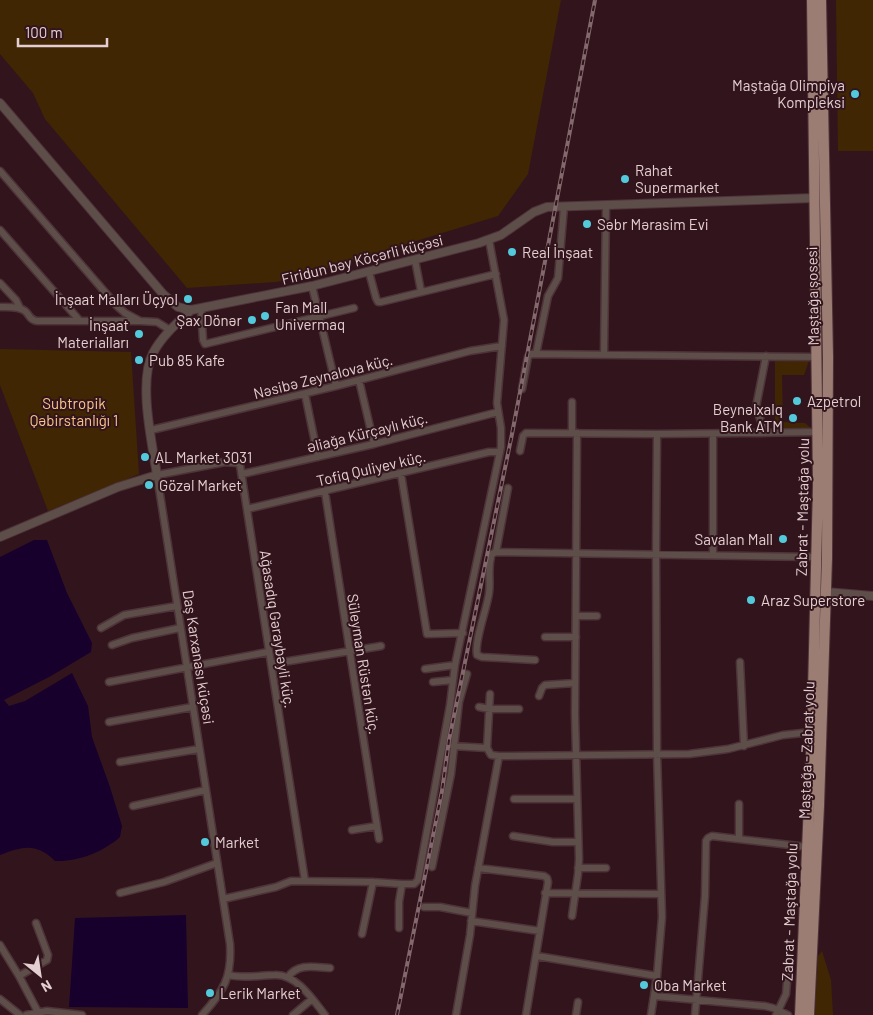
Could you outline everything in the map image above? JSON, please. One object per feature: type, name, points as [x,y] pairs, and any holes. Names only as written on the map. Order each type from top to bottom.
[{"type":"main road","name":"Zabrat - Maştağa yolu","points":[[800,1015],[806,847],[821,592],[817,557],[818,432],[812,0]]},
{"type":"main road","name":"Maştağa şosesi","points":[[821,0],[828,414],[821,592]]},
{"type":"main road","points":[[814,198],[825,198]]},
{"type":"main road","name":"Maştağa - Zabrat yolu","points":[[809,1015],[826,605],[821,592]]},
{"type":"street","points":[[0,103],[162,294],[178,307],[191,310]]},
{"type":"street","points":[[0,171],[117,306],[140,321]]},
{"type":"street","name":"Firidun bəy Köçərli küçəsi","points":[[191,310],[312,286],[490,240],[540,209],[814,198]]},
{"type":"street","points":[[604,354],[606,206]]},
{"type":"street","points":[[536,354],[548,296],[558,278],[564,207]]},
{"type":"street","points":[[0,230],[80,320]]},
{"type":"street","points":[[223,899],[276,887],[286,882],[414,884],[418,880],[455,665],[502,436],[498,412],[503,313],[490,240]]},
{"type":"street","points":[[415,260],[421,291]]},
{"type":"street","points":[[369,272],[378,302],[496,274]]},
{"type":"street","points":[[0,283],[16,300],[20,308]]},
{"type":"street","points":[[312,286],[336,386]]},
{"type":"street","points":[[0,307],[20,308],[33,321],[157,322],[170,330]]},
{"type":"street","points":[[201,308],[203,340],[205,344],[319,318],[354,308]]},
{"type":"street","name":"Daş Karxanası küçəsi","points":[[191,310],[170,330],[153,353],[147,370],[146,388],[192,708],[230,944],[229,975],[217,996],[202,1015]]},
{"type":"street","name":"Nəsibə Zeynalova küç.","points":[[151,430],[305,394],[470,351],[502,346]]},
{"type":"street","points":[[522,389],[528,357],[529,355],[536,354],[817,357]]},
{"type":"street","points":[[764,433],[756,407],[766,356]]},
{"type":"street","points":[[359,380],[374,444]]},
{"type":"street","points":[[305,394],[318,457]]},
{"type":"street","points":[[572,402],[576,553],[575,683],[578,842],[578,868],[572,916]]},
{"type":"street","name":"Əliağa Kürçaylı küç.","points":[[242,474],[374,444],[498,412]]},
{"type":"street","points":[[520,451],[523,436],[526,433],[713,434],[818,432]]},
{"type":"street","points":[[651,1015],[657,976],[662,918],[657,754],[657,434]]},
{"type":"street","points":[[713,434],[713,555]]},
{"type":"street","name":"Tofiq Quliyev küç.","points":[[247,509],[489,452],[500,452]]},
{"type":"street","points":[[0,537],[118,487],[157,475],[232,462],[240,465],[242,474]]},
{"type":"street","name":"Ağasadıq Gəraybəyli küç.","points":[[242,474],[268,652],[305,881]]},
{"type":"street","points":[[401,474],[427,634],[463,633]]},
{"type":"street","points":[[496,552],[508,488]]},
{"type":"street","name":"Süleyman Rüstən küç.","points":[[325,492],[379,839]]},
{"type":"street","points":[[535,660],[482,657],[477,655],[478,639],[489,595],[491,580],[490,558],[496,552],[817,557]]},
{"type":"street","points":[[821,592],[873,596]]},
{"type":"street","points":[[101,628],[124,615],[177,606]]},
{"type":"street","points":[[576,616],[597,616]]},
{"type":"street","points":[[112,645],[132,638],[180,628]]},
{"type":"street","points":[[545,637],[576,637]]},
{"type":"street","points":[[270,664],[381,646]]},
{"type":"street","points":[[108,682],[268,652]]},
{"type":"street","points":[[740,662],[744,746]]},
{"type":"street","points":[[425,669],[455,665]]},
{"type":"street","points":[[432,867],[448,789],[459,702],[467,674]]},
{"type":"street","points":[[433,682],[453,680]]},
{"type":"street","points":[[539,696],[545,685],[575,683]]},
{"type":"street","points":[[490,694],[487,748],[491,755],[499,756],[707,753],[744,746],[783,735],[812,732]]},
{"type":"street","points":[[479,707],[519,709]]},
{"type":"street","points":[[109,722],[192,708]]},
{"type":"street","points":[[453,746],[487,748]]},
{"type":"street","points":[[120,762],[199,749]]},
{"type":"street","points":[[456,1015],[478,868],[499,756]]},
{"type":"street","points":[[133,806],[206,790]]},
{"type":"street","points":[[514,799],[577,799]]},
{"type":"street","points":[[739,804],[739,839]]},
{"type":"street","points":[[352,830],[377,826]]},
{"type":"street","points":[[513,836],[553,842],[578,842]]},
{"type":"street","points":[[695,1015],[705,896],[706,841],[712,836],[806,847]]},
{"type":"street","points":[[120,893],[164,882],[217,863]]},
{"type":"street","points":[[478,868],[544,876],[547,878],[548,882],[537,956],[526,1015]]},
{"type":"street","points":[[578,868],[606,868]]},
{"type":"street","points":[[362,934],[373,882]]},
{"type":"street","points":[[399,928],[399,902],[402,884]]},
{"type":"street","points":[[545,894],[661,894]]},
{"type":"street","points":[[424,907],[440,907],[472,913]]},
{"type":"street","points":[[471,921],[540,931]]},
{"type":"street","points":[[19,976],[47,960],[48,955],[36,923]]},
{"type":"street","points":[[0,944],[38,1012]]},
{"type":"street","points":[[537,956],[657,976]]},
{"type":"street","points":[[288,977],[292,970],[298,967],[330,968]]},
{"type":"street","points":[[777,1013],[786,994],[788,969]]},
{"type":"street","points":[[229,975],[244,977],[276,975],[288,977],[300,986],[325,1015]]},
{"type":"street","points":[[654,996],[765,1006],[777,1013],[788,1015]]},
{"type":"street","points":[[0,999],[20,1015]]},
{"type":"street","points":[[293,1015],[312,999]]},
{"type":"street","points":[[576,1015],[578,1002]]},
{"type":"street","points":[[26,1015],[38,1012],[82,1015]]},
{"type":"green space","points":[[0,0],[561,0],[528,174],[498,216],[291,279],[276,282],[187,288],[45,119],[33,93],[0,54]]},
{"type":"green space","name":"Maştağa Olimpiya Kompleksi","points":[[836,0],[873,0],[873,151],[838,151]]},
{"type":"green space","name":"Subtropik Qəbirstanlığı 1","points":[[0,349],[131,352],[139,474],[48,511],[0,385]]},
{"type":"green space","points":[[775,361],[809,361],[804,375],[782,375],[783,422],[805,423],[811,428],[775,429]]},
{"type":"green space","points":[[822,951],[831,980],[833,1015],[815,1015],[818,956]]},
{"type":"shaded area","points":[[34,540],[47,540],[67,593],[92,643],[91,652],[51,676],[4,700],[9,706],[25,701],[72,673],[88,706],[92,737],[122,826],[120,837],[106,847],[81,858],[64,861],[55,861],[42,851],[29,848],[0,855],[0,557]]},
{"type":"shaded area","points":[[186,915],[188,1008],[69,1007],[75,918]]},
{"type":"railway","points":[[397,1015],[442,791],[449,740],[512,434],[595,0]]},
{"type":"place","name":"Maştağa Olimpiya Kompleksi","points":[[855,94]]},
{"type":"place","name":"Rahat Supermarket","points":[[625,179]]},
{"type":"place","name":"Səbr Mərasim Evi","points":[[587,224]]},
{"type":"place","name":"Real İnşaat","points":[[512,252]]},
{"type":"place","name":"İnşaat Malları Üçyol","points":[[188,299]]},
{"type":"place","name":"Fan Mall Univermaq","points":[[265,316]]},
{"type":"place","name":"Şax Dönər","points":[[252,320]]},
{"type":"place","name":"İnşaat Materialları","points":[[139,334]]},
{"type":"place","name":"Pub 85 Kafe","points":[[139,360]]},
{"type":"place","name":"Azpetrol","points":[[797,401]]},
{"type":"place","name":"Beynəlxalq Bank ATM","points":[[793,418]]},
{"type":"place","name":"AL Market 3031","points":[[145,457]]},
{"type":"place","name":"Gözəl Market","points":[[149,485]]},
{"type":"place","name":"Savalan Mall","points":[[783,539]]},
{"type":"place","name":"Araz Superstore","points":[[751,600]]},
{"type":"place","name":"Market","points":[[205,842]]},
{"type":"place","name":"Oba Market","points":[[644,985]]},
{"type":"place","name":"Lerik Market","points":[[210,993]]}]
